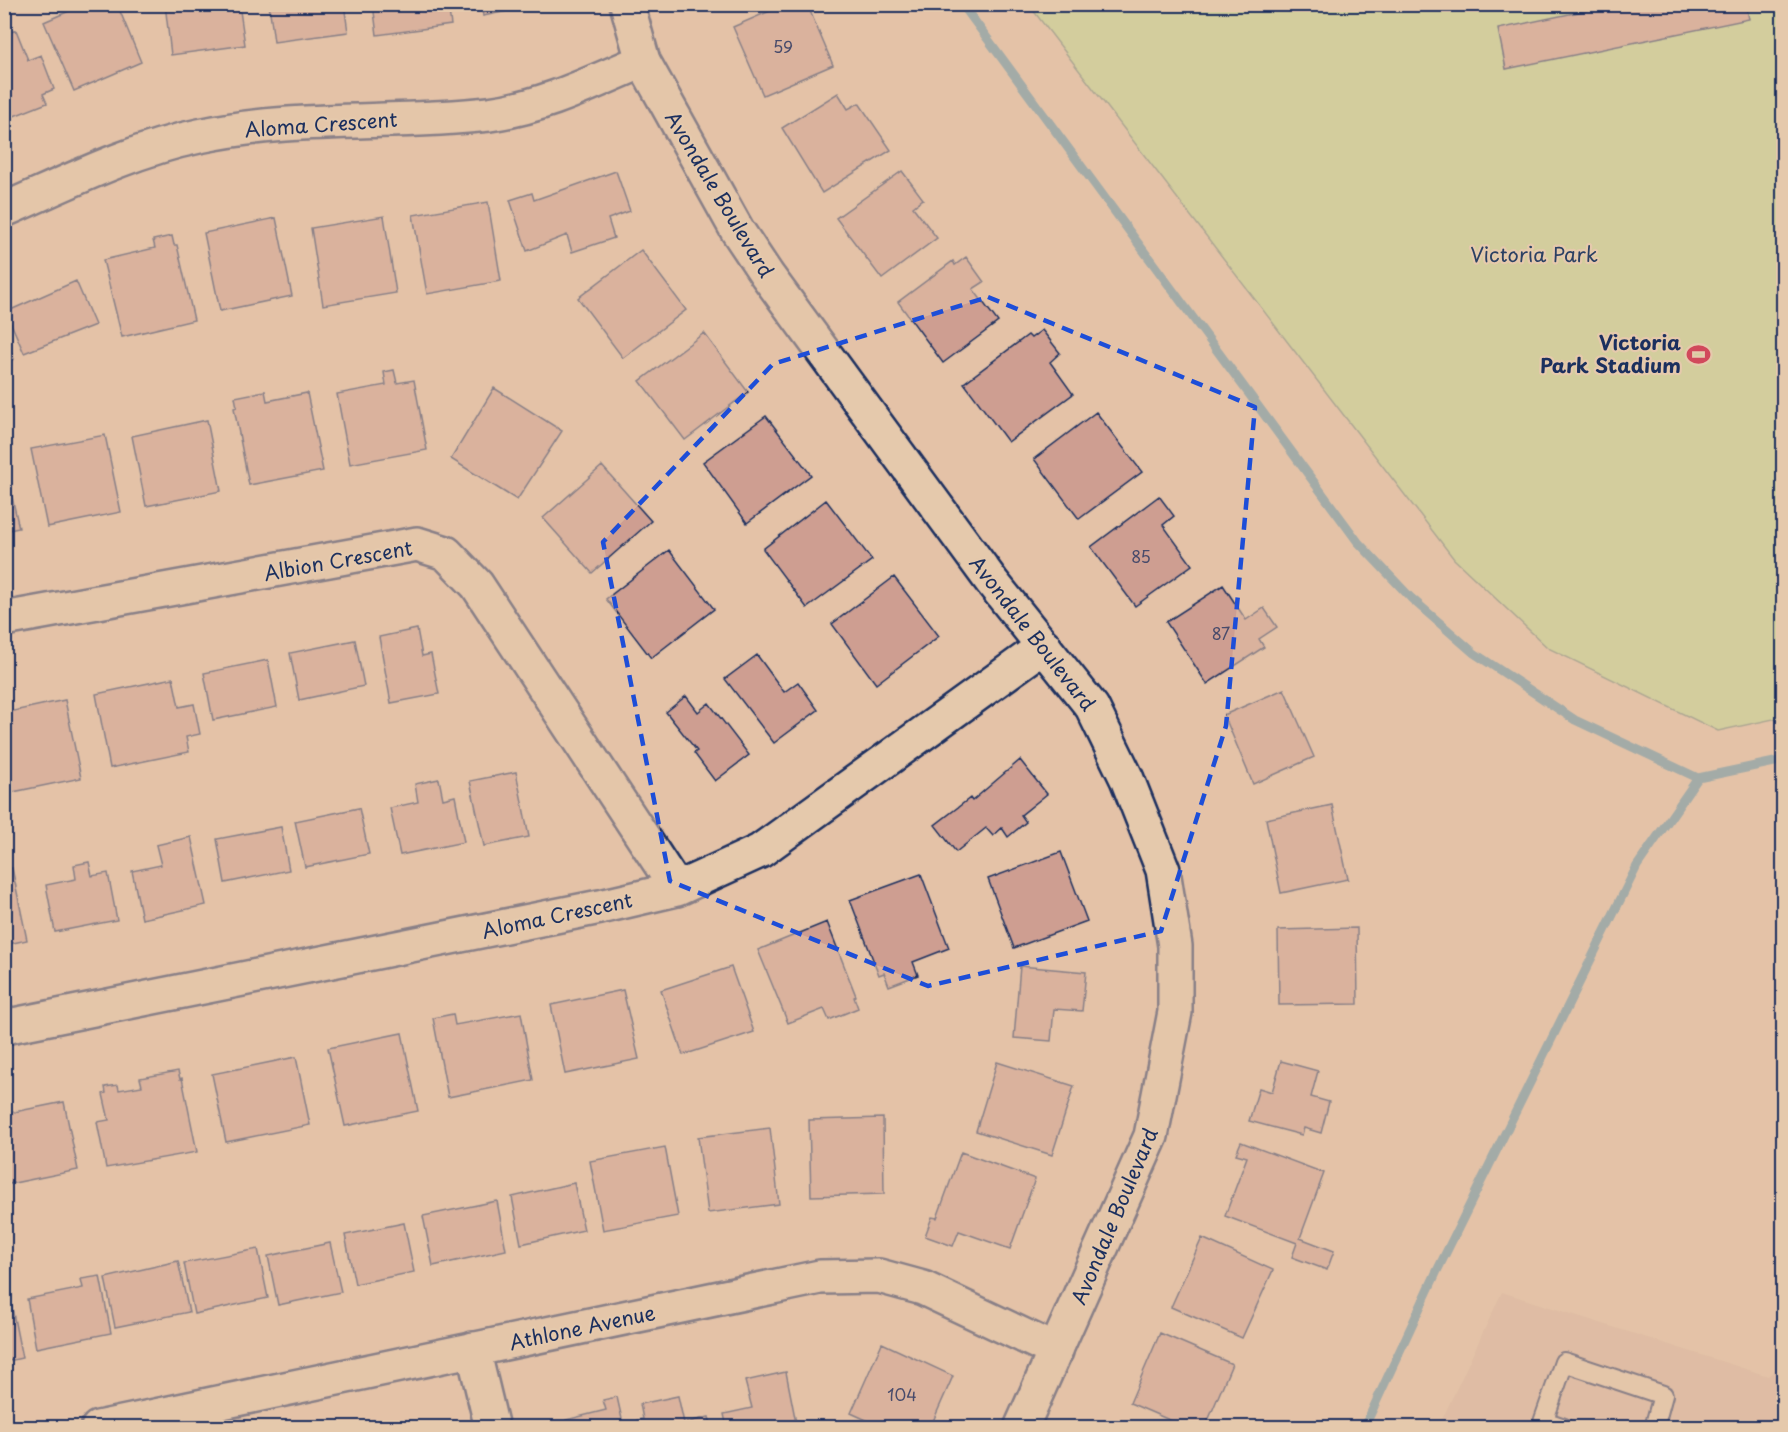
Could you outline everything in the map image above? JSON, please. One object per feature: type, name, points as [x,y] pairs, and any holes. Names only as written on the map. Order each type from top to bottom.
[{"type":"street","name":"Avondale Boulevard","points":[[627,4],[643,61],[737,230],[767,275],[992,582],[1092,707],[1127,779],[1163,870],[1175,946],[1175,1012],[1151,1136],[1021,1428]]},
{"type":"street","name":"Aloma Crescent","points":[[4,210],[143,150],[200,136],[285,122],[490,114],[543,103],[643,61]]},
{"type":"street","name":"Albion Crescent","points":[[4,619],[417,544],[446,553],[477,585],[677,889]]},
{"type":"street","name":"Aloma Crescent","points":[[4,1027],[600,907],[677,889],[760,851],[1044,646]]},
{"type":"street","name":"Athlone Avenue","points":[[98,1428],[820,1277],[879,1276],[923,1288],[1056,1351]]},
{"type":"street","points":[[473,1349],[492,1428]]},
{"type":"lane","points":[[1564,1428],[1542,1424],[1564,1362],[1663,1395],[1654,1428]]},
{"type":"highlighted area","points":[[988,297],[1255,407],[1226,726],[1161,931],[928,986],[670,881],[603,542],[773,364]]},
{"type":"shaded area","points":[[1502,1292],[1768,1376],[1782,1364],[1783,1359],[1783,1427],[1438,1428]]},
{"type":"green space","name":"Victoria Park","points":[[1029,5],[1783,5],[1783,717],[1718,731],[1548,648],[1454,559]]},
{"type":"building","points":[[85,4],[117,4],[141,62],[74,91],[44,22]]},
{"type":"building","points":[[165,4],[239,4],[245,45],[171,55]]},
{"type":"building","points":[[269,4],[344,4],[348,32],[274,42]]},
{"type":"building","points":[[373,4],[448,4],[451,25],[377,35]]},
{"type":"building","points":[[481,4],[541,4],[483,16]]},
{"type":"building","points":[[786,4],[807,4],[833,65],[763,95],[733,27]]},
{"type":"building","points":[[1617,4],[1746,4],[1749,19],[1506,69],[1498,29]]},
{"type":"building","points":[[16,30],[28,60],[41,55],[54,89],[43,94],[47,103],[4,120],[4,35]]},
{"type":"building","points":[[838,93],[848,109],[859,103],[891,150],[822,193],[782,128]]},
{"type":"building","points":[[616,171],[630,211],[608,219],[614,238],[572,252],[567,235],[527,251],[510,200],[532,193],[534,200]]},
{"type":"building","points":[[902,171],[923,199],[913,207],[937,238],[882,279],[836,218]]},
{"type":"building","points":[[488,202],[501,281],[427,294],[413,215]]},
{"type":"building","points":[[384,216],[396,293],[323,305],[311,228]]},
{"type":"building","points":[[276,218],[292,296],[220,311],[204,233]]},
{"type":"building","points":[[172,236],[174,245],[177,245],[194,320],[122,337],[103,260],[155,248],[153,240]]},
{"type":"building","points":[[641,250],[686,310],[623,358],[578,298]]},
{"type":"building","points":[[966,257],[984,282],[973,289],[998,322],[943,363],[898,302],[953,261],[955,265]]},
{"type":"building","points":[[76,281],[95,325],[24,353],[6,312]]},
{"type":"building","points":[[1042,330],[1060,353],[1050,362],[1073,394],[1008,442],[964,383],[1028,335],[1031,338]]},
{"type":"building","points":[[704,333],[748,392],[685,440],[640,381]]},
{"type":"building","points":[[4,336],[14,359],[4,363]]},
{"type":"building","points":[[394,370],[397,383],[414,380],[427,450],[350,464],[337,394],[386,385],[384,372]]},
{"type":"building","points":[[494,388],[562,431],[517,500],[451,459]]},
{"type":"building","points":[[265,391],[267,401],[307,393],[323,471],[249,485],[234,408],[237,407],[235,397]]},
{"type":"building","points":[[1096,412],[1142,472],[1079,519],[1034,459]]},
{"type":"building","points":[[766,416],[811,475],[747,523],[703,462]]},
{"type":"building","points":[[207,420],[221,491],[146,506],[132,436]]},
{"type":"building","points":[[105,435],[121,512],[47,527],[31,449]]},
{"type":"building","points":[[602,466],[651,521],[592,573],[543,518]]},
{"type":"building","points":[[10,488],[19,528],[4,531],[4,489]]},
{"type":"building","points":[[1159,496],[1174,516],[1163,525],[1192,565],[1135,606],[1091,547]]},
{"type":"building","points":[[826,500],[872,560],[807,608],[763,549]]},
{"type":"building","points":[[669,550],[714,609],[651,658],[606,599]]},
{"type":"building","points":[[894,577],[939,636],[876,684],[832,624]]},
{"type":"building","points":[[1223,585],[1246,620],[1264,608],[1277,627],[1259,639],[1264,647],[1207,684],[1166,622]]},
{"type":"building","points":[[417,629],[422,656],[431,654],[439,694],[391,703],[379,637]]},
{"type":"building","points":[[355,640],[364,686],[299,700],[290,653]]},
{"type":"building","points":[[757,655],[784,692],[798,682],[818,710],[774,743],[725,679]]},
{"type":"building","points":[[268,660],[277,707],[213,720],[204,673]]},
{"type":"building","points":[[173,678],[179,707],[194,704],[200,734],[186,737],[189,752],[110,768],[96,694]]},
{"type":"building","points":[[1284,689],[1314,757],[1253,784],[1224,715]]},
{"type":"building","points":[[686,696],[698,712],[709,703],[749,755],[715,781],[694,753],[697,751],[666,712]]},
{"type":"building","points":[[65,700],[81,778],[8,793],[4,777],[4,713]]},
{"type":"building","points":[[1020,760],[1047,794],[1021,815],[1026,822],[1008,837],[1002,828],[993,836],[986,828],[956,852],[935,825],[970,798],[972,801]]},
{"type":"building","points":[[516,772],[529,837],[484,846],[470,781]]},
{"type":"building","points":[[439,779],[443,799],[455,796],[464,842],[400,855],[390,808],[418,802],[415,784]]},
{"type":"building","points":[[1332,805],[1348,879],[1281,893],[1266,819]]},
{"type":"building","points":[[359,808],[369,854],[305,867],[295,821]]},
{"type":"building","points":[[281,827],[289,870],[225,883],[217,839]]},
{"type":"building","points":[[191,837],[206,905],[142,919],[132,871],[161,865],[156,845]]},
{"type":"building","points":[[1061,852],[1087,921],[1014,948],[988,879]]},
{"type":"building","points":[[89,862],[92,876],[108,873],[117,920],[55,932],[46,885],[76,879],[74,865]]},
{"type":"building","points":[[12,868],[27,940],[4,945],[4,870]]},
{"type":"building","points":[[921,874],[949,948],[913,962],[918,975],[889,986],[884,973],[879,975],[850,900]]},
{"type":"building","points":[[827,922],[856,996],[854,997],[858,1008],[829,1020],[824,1009],[788,1023],[758,950]]},
{"type":"building","points":[[1357,928],[1358,1004],[1279,1005],[1278,930]]},
{"type":"building","points":[[1020,966],[1086,972],[1082,1011],[1054,1009],[1051,1041],[1014,1038]]},
{"type":"building","points":[[731,967],[754,1032],[683,1055],[661,990]]},
{"type":"building","points":[[623,990],[639,1059],[565,1074],[551,1005]]},
{"type":"building","points":[[521,1013],[533,1080],[448,1097],[433,1018],[453,1014],[455,1025]]},
{"type":"building","points":[[402,1033],[418,1111],[345,1126],[328,1048]]},
{"type":"building","points":[[296,1057],[310,1125],[226,1142],[212,1074]]},
{"type":"building","points":[[1281,1061],[1318,1071],[1311,1097],[1329,1102],[1321,1133],[1304,1128],[1302,1135],[1249,1121],[1259,1088],[1272,1092]]},
{"type":"building","points":[[997,1062],[1074,1086],[1052,1155],[976,1131]]},
{"type":"building","points":[[178,1071],[180,1079],[182,1078],[197,1152],[106,1168],[97,1122],[109,1120],[103,1094],[106,1093],[105,1087],[118,1085],[119,1090],[142,1086],[140,1078]]},
{"type":"building","points":[[64,1102],[78,1170],[9,1184],[4,1162],[4,1114]]},
{"type":"building","points":[[883,1118],[884,1194],[811,1196],[809,1120]]},
{"type":"building","points":[[770,1128],[779,1204],[708,1213],[698,1137]]},
{"type":"building","points":[[1241,1142],[1324,1173],[1300,1238],[1334,1251],[1327,1270],[1292,1257],[1297,1243],[1225,1216],[1247,1157],[1236,1154]]},
{"type":"building","points":[[665,1147],[678,1216],[603,1230],[590,1161]]},
{"type":"building","points":[[961,1152],[1035,1179],[1010,1249],[959,1231],[953,1246],[925,1236],[932,1217],[937,1218]]},
{"type":"building","points":[[574,1183],[584,1230],[521,1244],[512,1197]]},
{"type":"building","points":[[497,1201],[506,1250],[433,1266],[423,1216]]},
{"type":"building","points":[[404,1223],[414,1272],[355,1284],[345,1235]]},
{"type":"building","points":[[1202,1238],[1273,1270],[1242,1338],[1171,1307]]},
{"type":"building","points":[[330,1243],[341,1292],[278,1305],[268,1256]]},
{"type":"building","points":[[258,1249],[268,1298],[194,1314],[184,1263]]},
{"type":"building","points":[[178,1261],[189,1312],[115,1327],[105,1278]]},
{"type":"building","points":[[100,1276],[111,1333],[36,1348],[27,1299],[83,1288],[81,1279]]},
{"type":"building","points":[[8,1288],[22,1358],[4,1362],[4,1289]]},
{"type":"building","points":[[1160,1333],[1232,1364],[1205,1428],[1188,1428],[1130,1403]]},
{"type":"building","points":[[882,1343],[953,1376],[930,1428],[884,1428],[851,1413]]},
{"type":"building","points":[[786,1372],[797,1428],[727,1428],[724,1414],[752,1408],[745,1381]]},
{"type":"building","points":[[678,1396],[684,1423],[709,1417],[712,1428],[639,1428],[637,1420],[643,1419],[640,1404]]},
{"type":"building","points":[[617,1397],[624,1428],[568,1428],[566,1420],[606,1410],[603,1400]]},
{"type":"waterway","points":[[962,4],[1358,542],[1411,598],[1474,653],[1575,720],[1698,778],[1784,760]]},
{"type":"waterway","points":[[1364,1428],[1436,1273],[1637,866],[1698,778]]},
{"type":"place","name":"Victoria Park Stadium","points":[[1699,354]]}]
